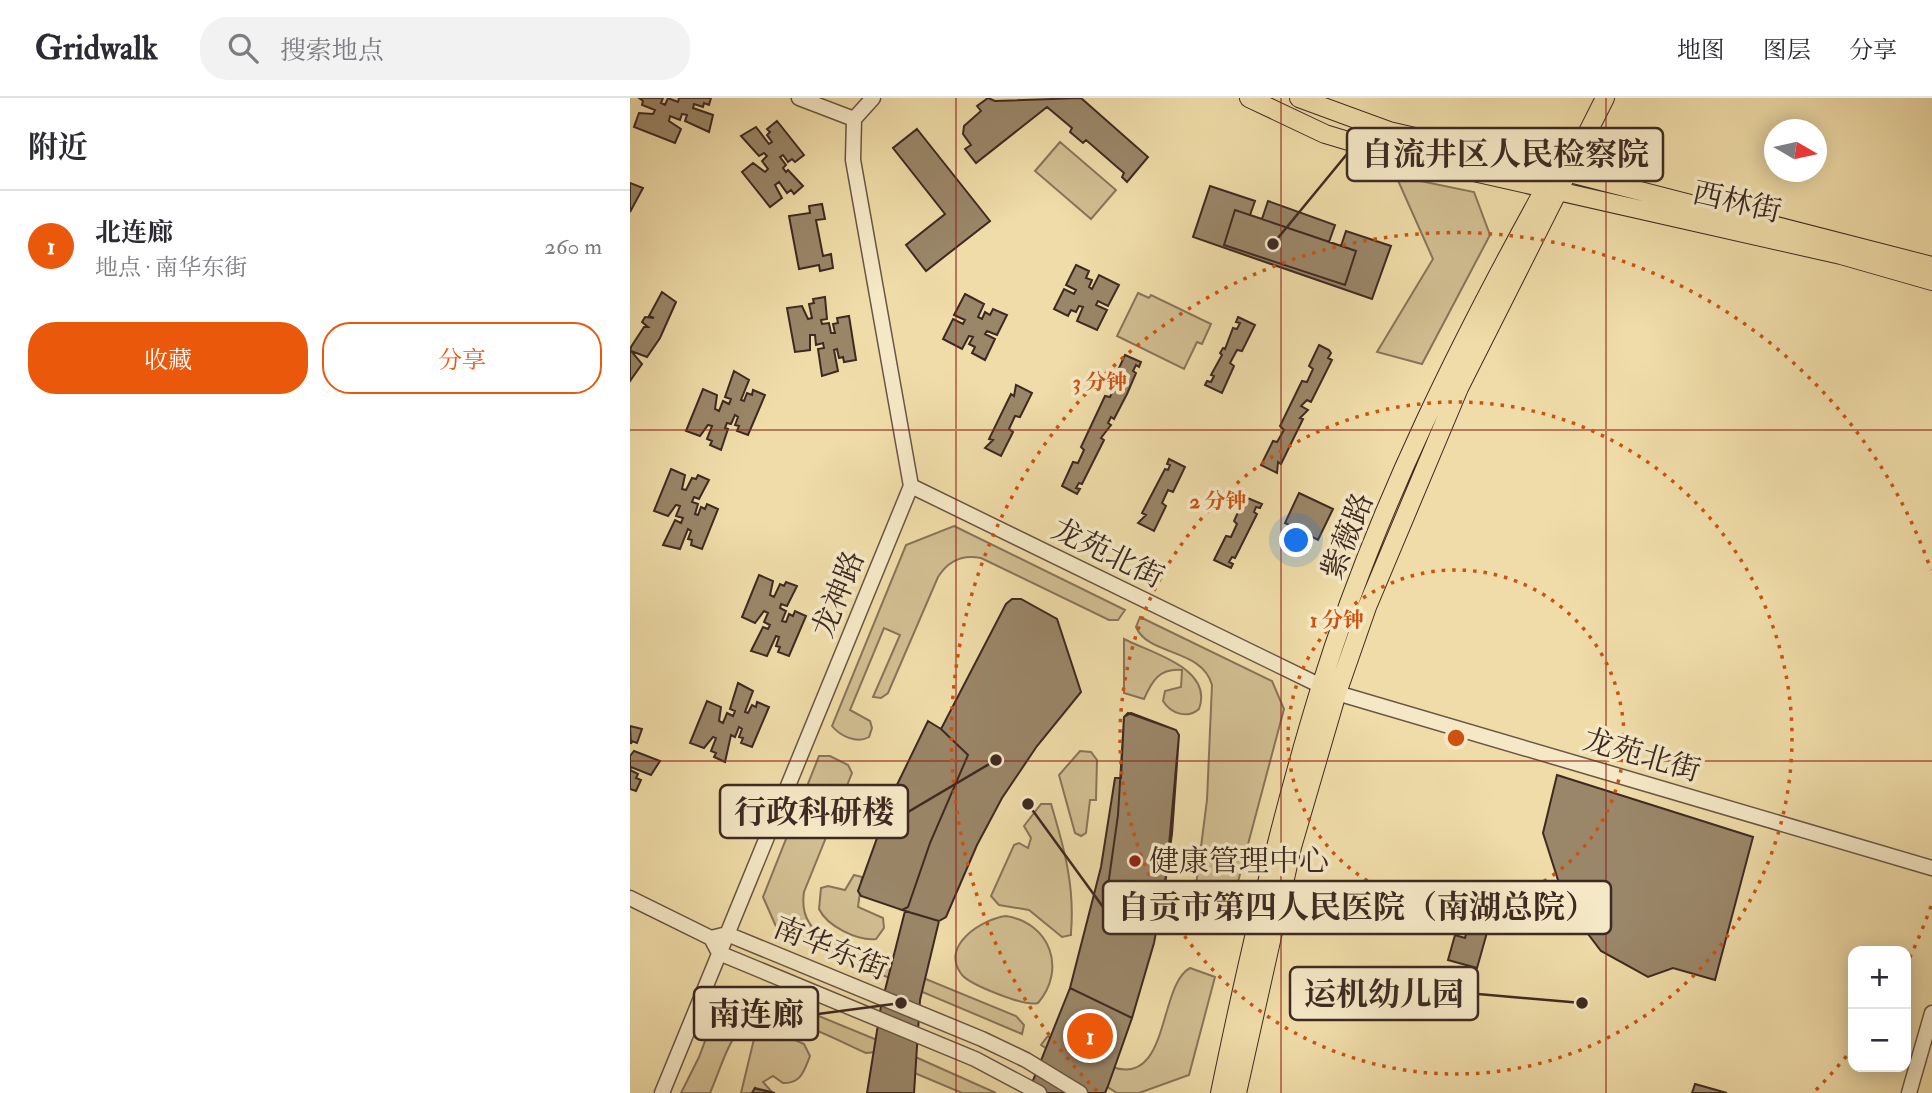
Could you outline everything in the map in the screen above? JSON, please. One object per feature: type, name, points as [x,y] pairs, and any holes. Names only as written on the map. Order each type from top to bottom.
[{"type":"main road","name":"西林街","points":[[1248,98],[1325,134],[1385,152],[1841,255],[1932,282]]},
{"type":"main road","name":"西林街","points":[[1299,98],[1327,104],[1389,131],[1562,172],[1932,267]]},
{"type":"main road","name":"紫薇路","points":[[1220,1093],[1276,843],[1386,512],[1444,380],[1605,98]]},
{"type":"main road","name":"紫薇路","points":[[1237,1093],[1329,689]]},
{"type":"street","points":[[799,98],[854,119]]},
{"type":"street","points":[[873,98],[854,119],[852,160],[911,486]]},
{"type":"street","name":"龙苑北街","points":[[911,486],[1329,689],[1932,868]]},
{"type":"street","name":"龙神路","points":[[662,1093],[911,486]]},
{"type":"street","points":[[630,898],[711,938],[719,953]]},
{"type":"street","name":"南华东街","points":[[711,938],[727,933],[982,1039],[1026,1060],[1080,1093]]},
{"type":"street","name":"南华东街","points":[[719,953],[975,1059],[1039,1093]]},
{"type":"street","points":[[1909,1093],[1932,1013]]},
{"type":"shaded area","points":[[1060,142],[1116,190],[1091,219],[1035,171]]},
{"type":"shaded area","points":[[1396,176],[1474,192],[1490,235],[1422,364],[1377,352],[1433,259]]},
{"type":"shaded area","points":[[1138,293],[1149,298],[1151,295],[1211,324],[1202,344],[1197,342],[1184,369],[1117,336]]},
{"type":"shaded area","points":[[954,526],[1125,610],[1118,620],[1109,620],[981,558],[956,560],[938,577],[888,693],[881,698],[873,697],[900,635],[884,628],[850,710],[870,721],[872,728],[869,737],[859,740],[844,736],[832,726],[906,545]]},
{"type":"shaded area","points":[[1140,617],[1272,681],[1284,709],[1231,908],[1209,916],[1203,914],[1194,901],[1207,800],[1212,685],[1198,664],[1142,636],[1136,627]]},
{"type":"shaded area","points":[[1124,639],[1164,656],[1189,673],[1197,683],[1201,695],[1199,709],[1190,714],[1180,714],[1170,709],[1163,701],[1165,691],[1181,687],[1182,670],[1167,671],[1157,677],[1144,699],[1124,693]]},
{"type":"shaded area","points":[[1080,751],[1091,752],[1097,760],[1096,800],[1090,800],[1086,833],[1081,836],[1075,833],[1059,775]]},
{"type":"shaded area","points":[[819,756],[830,756],[848,765],[852,773],[804,892],[805,913],[810,924],[826,938],[1016,1016],[1024,1025],[1022,1034],[778,931],[763,897]]},
{"type":"shaded area","points":[[1041,804],[1051,804],[1067,867],[1072,915],[1071,935],[1062,937],[1029,910],[999,905],[991,896],[1014,845],[1019,843],[1028,848],[1031,838],[1024,826]]},
{"type":"shaded area","points":[[854,875],[862,877],[858,907],[883,918],[884,928],[876,939],[860,938],[843,931],[819,909],[821,888],[828,886],[845,890]]},
{"type":"shaded area","points":[[1006,916],[1021,920],[1034,928],[1049,949],[1051,976],[1047,990],[1038,1003],[1011,999],[987,989],[962,975],[956,964],[959,944],[966,936],[986,922]]},
{"type":"shaded area","points":[[1190,968],[1215,977],[1189,1075],[1139,1093],[1117,1093],[1041,1045],[1047,1037],[1055,1036],[1112,1067],[1131,1069],[1144,1062],[1154,1049],[1172,993],[1180,978]]},
{"type":"shaded area","points":[[753,989],[882,1042],[876,1052],[866,1053],[802,1025],[767,1018],[752,1021],[735,1036],[710,1093],[681,1093],[699,1057],[719,1004]]},
{"type":"shaded area","points":[[777,1032],[804,1044],[810,1056],[798,1079],[783,1083],[773,1076],[763,1082],[772,1092],[755,1088],[752,1093],[741,1093],[755,1035]]},
{"type":"shaded area","points":[[893,1047],[996,1093],[962,1093],[898,1066]]},
{"type":"building","points":[[639,98],[663,98],[661,103],[665,105],[668,98],[678,102],[679,98],[711,98],[709,105],[704,103],[703,107],[694,104],[693,108],[713,115],[709,132],[685,121],[687,115],[682,114],[680,120],[670,116],[669,121],[681,129],[675,143],[634,127],[639,113],[653,114],[655,110],[642,105],[643,101]]},
{"type":"building","points":[[988,98],[995,101],[1081,98],[1148,157],[1127,182],[1122,177],[1124,173],[1086,140],[1083,143],[1070,132],[1072,128],[1047,107],[976,163],[965,149],[971,145],[963,134],[964,126],[981,111],[977,106]]},
{"type":"building","points":[[777,121],[804,155],[795,162],[792,159],[788,162],[783,155],[780,157],[786,165],[783,168],[786,172],[788,170],[803,186],[794,194],[791,190],[787,193],[779,182],[775,185],[782,198],[770,207],[742,172],[753,163],[765,172],[768,169],[762,161],[767,156],[764,153],[759,156],[741,136],[756,127],[769,144],[772,142],[767,135],[770,132],[767,129]]},
{"type":"building","points":[[917,129],[990,221],[926,271],[906,245],[945,214],[893,148]]},
{"type":"building","points":[[630,183],[643,188],[630,212]]},
{"type":"building","points":[[1210,186],[1255,201],[1250,215],[1262,219],[1268,201],[1335,225],[1329,242],[1341,246],[1346,231],[1391,246],[1372,299],[1193,237]]},
{"type":"building","points":[[822,204],[825,219],[816,220],[823,256],[831,254],[833,268],[820,271],[819,265],[799,269],[789,216],[810,213],[809,206]]},
{"type":"building","points":[[1235,210],[1356,251],[1345,285],[1224,245]]},
{"type":"building","points":[[1076,265],[1089,271],[1086,278],[1092,280],[1089,287],[1092,289],[1099,275],[1119,285],[1108,306],[1098,301],[1096,305],[1107,310],[1097,330],[1077,321],[1083,307],[1079,306],[1076,312],[1071,310],[1068,316],[1054,309],[1064,289],[1074,294],[1076,290],[1066,285]]},
{"type":"building","points":[[662,292],[676,302],[660,338],[647,357],[631,351],[642,364],[630,381],[631,347],[644,327],[648,327],[642,322],[645,317],[654,318],[649,316]]},
{"type":"building","points":[[965,294],[984,304],[978,317],[982,319],[985,312],[990,315],[993,309],[1007,315],[997,335],[987,331],[985,334],[995,339],[985,360],[972,353],[975,347],[969,344],[973,337],[969,336],[962,349],[943,339],[953,319],[963,324],[965,320],[954,315]]},
{"type":"building","points":[[825,297],[827,319],[821,320],[822,324],[829,323],[831,333],[835,333],[833,324],[838,323],[837,318],[849,316],[856,360],[844,362],[843,357],[839,358],[837,349],[834,350],[838,371],[822,376],[818,349],[824,348],[823,343],[816,345],[815,335],[810,335],[810,350],[795,352],[787,308],[802,306],[808,319],[812,318],[809,304],[814,303],[813,299]]},
{"type":"building","points":[[1238,317],[1255,325],[1242,351],[1237,350],[1230,363],[1234,366],[1222,393],[1205,385],[1207,381],[1211,382],[1214,376],[1211,375],[1222,355],[1220,353],[1225,349],[1233,328],[1237,329],[1240,323],[1236,322]]},
{"type":"building","points":[[1319,345],[1329,350],[1331,353],[1328,358],[1332,360],[1311,402],[1307,400],[1301,406],[1308,410],[1300,418],[1303,419],[1281,464],[1278,462],[1277,473],[1261,465],[1273,441],[1277,442],[1284,430],[1280,426],[1302,381],[1307,382],[1313,369],[1309,366]]},
{"type":"building","points":[[1125,355],[1141,362],[1133,371],[1136,373],[1127,394],[1114,419],[1111,417],[1108,423],[1111,425],[1101,438],[1104,440],[1082,484],[1079,483],[1076,488],[1080,489],[1077,494],[1062,486],[1073,462],[1078,463],[1084,450],[1081,447],[1105,396],[1110,397],[1116,384],[1113,381]]},
{"type":"building","points":[[734,371],[749,380],[741,400],[744,401],[747,393],[752,395],[753,390],[765,395],[748,435],[737,431],[739,426],[735,425],[738,417],[735,415],[731,424],[727,423],[725,428],[728,429],[721,450],[710,445],[712,441],[707,439],[712,426],[708,425],[700,436],[686,431],[703,389],[717,395],[715,409],[719,411],[723,401],[729,404],[731,399],[725,397]]},
{"type":"building","points":[[1016,385],[1032,393],[1020,417],[1015,416],[1009,429],[1013,432],[1001,456],[985,448],[993,440],[989,439],[1011,394],[1014,396]]},
{"type":"building","points":[[1169,459],[1185,467],[1173,492],[1168,490],[1162,503],[1166,506],[1154,531],[1138,523],[1146,515],[1142,513],[1165,469],[1168,470]]},
{"type":"building","points":[[671,469],[685,475],[682,489],[686,490],[692,478],[696,479],[698,475],[709,480],[699,499],[694,497],[692,502],[698,504],[695,514],[698,515],[701,507],[705,509],[707,504],[718,509],[702,549],[691,545],[692,540],[688,539],[691,531],[688,529],[680,549],[663,545],[675,520],[681,523],[683,518],[676,516],[680,506],[676,505],[668,516],[654,511]]},
{"type":"building","points":[[1299,493],[1333,509],[1318,540],[1285,523]]},
{"type":"building","points":[[1245,497],[1262,504],[1260,508],[1256,507],[1254,512],[1257,514],[1235,558],[1232,557],[1229,562],[1233,564],[1231,568],[1214,560],[1226,536],[1231,537],[1237,524],[1234,521]]},
{"type":"building","points":[[759,575],[773,581],[770,595],[774,597],[780,584],[784,586],[786,582],[797,586],[787,606],[781,604],[780,608],[786,611],[782,621],[786,622],[789,614],[793,616],[795,611],[806,616],[789,656],[778,652],[780,647],[776,646],[779,637],[776,636],[767,656],[751,651],[763,627],[768,629],[770,625],[764,622],[768,613],[764,611],[755,623],[742,617]]},
{"type":"building","points":[[1012,599],[1021,599],[1057,619],[1081,692],[1037,746],[1002,798],[977,845],[946,917],[939,921],[902,910],[908,907],[930,843],[968,755],[941,729],[1006,604]]},
{"type":"building","points":[[738,683],[753,691],[745,712],[748,713],[752,705],[756,707],[757,702],[769,707],[752,747],[741,743],[743,738],[739,737],[742,729],[739,727],[735,737],[731,735],[725,762],[714,757],[716,753],[711,751],[716,738],[713,737],[704,748],[690,743],[707,701],[721,707],[719,721],[723,723],[727,713],[733,716],[735,711],[730,709]]},
{"type":"building","points":[[1128,713],[1176,730],[1179,735],[1172,834],[1162,903],[1158,905],[1111,897],[1107,893],[1118,815],[1124,717]]},
{"type":"building","name":"健康管理中心","points":[[1131,713],[1176,730],[1179,735],[1166,878],[1154,943],[1132,1018],[1070,988],[1101,867],[1115,778],[1121,778],[1124,717]]},
{"type":"building","points":[[928,721],[941,729],[968,755],[930,843],[908,907],[902,910],[861,896],[858,891],[894,791]]},
{"type":"building","points":[[630,726],[642,729],[637,743],[632,741],[631,744]]},
{"type":"building","points":[[634,751],[660,761],[651,775],[631,767],[630,770],[630,756]]},
{"type":"building","points":[[630,770],[638,774],[636,778],[641,780],[636,791],[630,789]]},
{"type":"building","points":[[1557,775],[1753,837],[1715,980],[1673,968],[1648,977],[1601,951],[1566,905],[1543,833]]},
{"type":"building","points":[[905,911],[939,921],[920,1000],[914,1093],[867,1093],[881,1006]]},
{"type":"building","points":[[1469,924],[1488,929],[1477,968],[1448,960],[1455,935],[1465,938]]},
{"type":"building","points":[[1070,988],[1132,1018],[1108,1086],[1105,1093],[1028,1093]]},
{"type":"building","points":[[1695,1084],[1727,1093],[1692,1093]]},
{"type":"building","points":[[757,1089],[775,1093],[752,1093]]},
{"type":"place","name":"自流井区人民检察院","points":[[1273,244]]},
{"type":"place","name":"行政科研楼","points":[[996,760]]},
{"type":"place","name":"自贡市第四人民医院（南湖总院）","points":[[1028,804]]},
{"type":"place","name":"健康管理中心","points":[[1135,861]]},
{"type":"place","name":"南连廊","points":[[901,1003]]},
{"type":"place","name":"运机幼儿园","points":[[1582,1003]]},
{"type":"place","name":"北连廊","points":[[1090,1036]]}]
